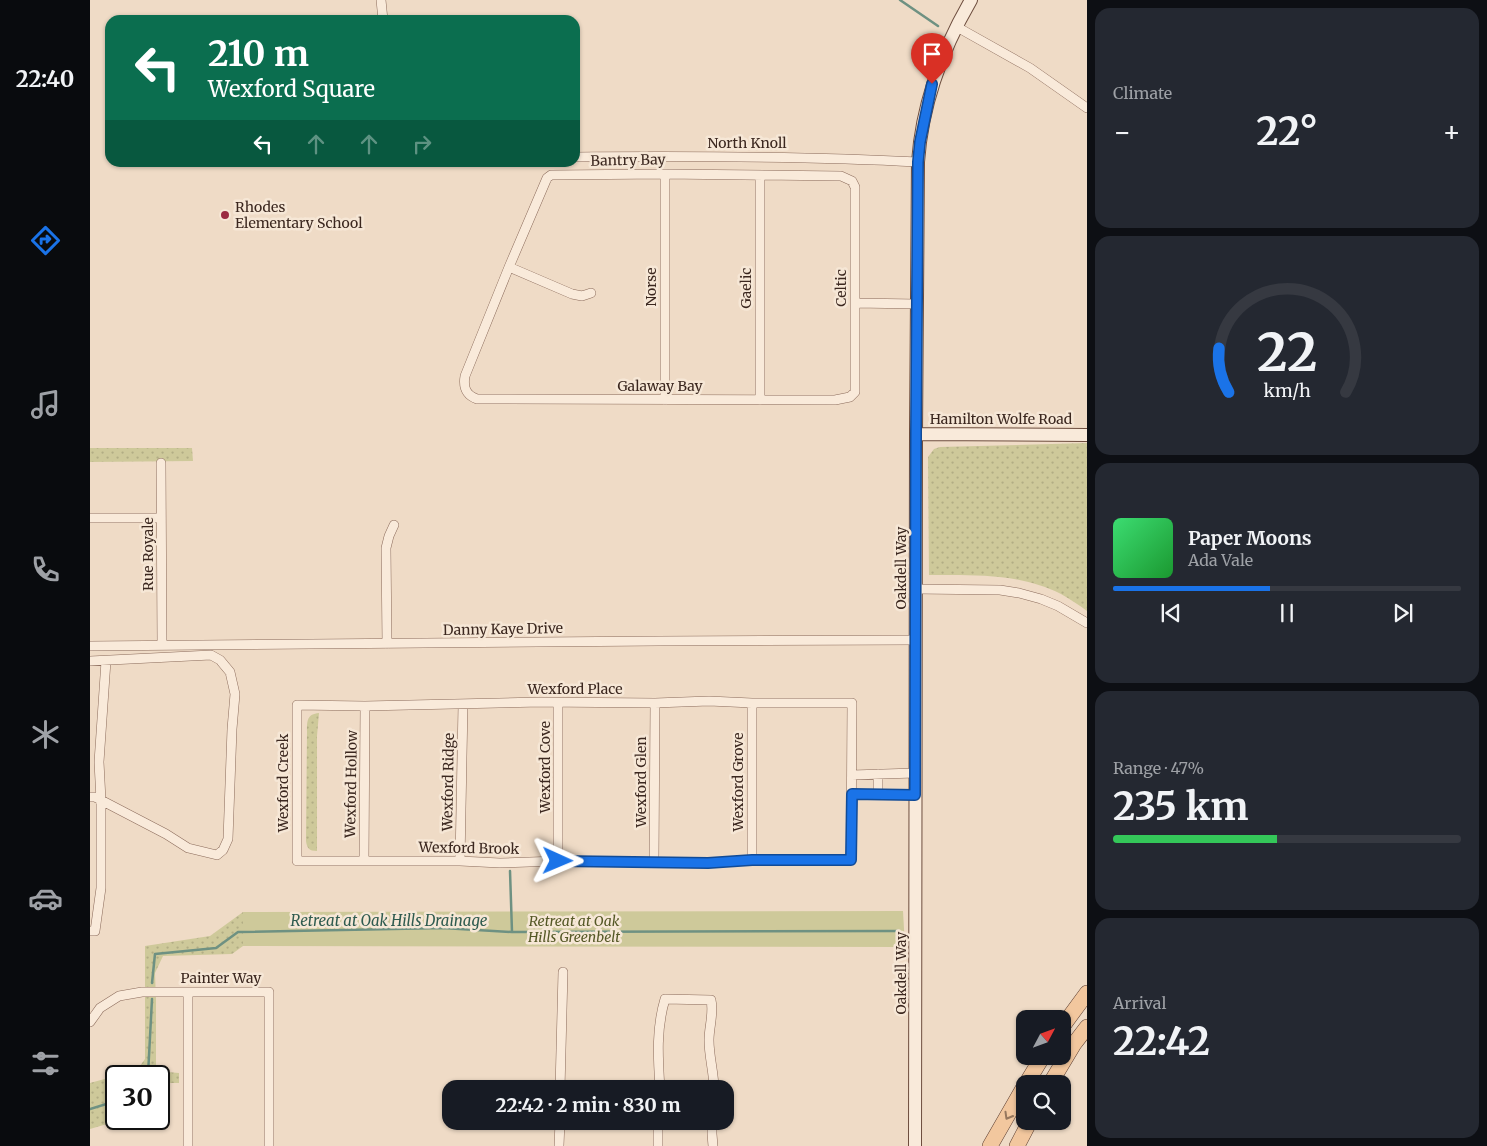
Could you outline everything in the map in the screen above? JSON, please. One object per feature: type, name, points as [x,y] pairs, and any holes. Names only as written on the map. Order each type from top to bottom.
[{"type":"main road","points":[[1071,1014],[1087,992]]},
{"type":"main road","points":[[1055,1075],[1074,1044],[1087,1027]]},
{"type":"main road","points":[[990,1146],[1016,1100]]},
{"type":"main road","points":[[1017,1146],[1025,1130]]},
{"type":"street","points":[[381,0],[383,15]]},
{"type":"street","name":"Oakdell Way","points":[[916,1146],[915,774],[918,162],[931,87],[938,66],[971,0]]},
{"type":"street","points":[[956,27],[1030,68],[1087,108]]},
{"type":"street","name":"North Knoll","points":[[580,156],[754,156],[918,162]]},
{"type":"street","name":"Norse","points":[[665,174],[665,400]]},
{"type":"street","name":"Bantry Bay","points":[[467,393],[464,388],[465,376],[545,182],[552,175],[841,176],[852,181]]},
{"type":"street","name":"Gaelic","points":[[760,175],[760,400]]},
{"type":"street","name":"Celtic","points":[[852,181],[855,187],[856,388],[854,394]]},
{"type":"street","points":[[509,266],[572,294],[582,296],[591,293]]},
{"type":"street","points":[[855,303],[917,304]]},
{"type":"street","name":"Galaway Bay","points":[[467,393],[477,399],[665,400],[835,400],[850,397],[854,394]]},
{"type":"street","name":"Hamilton Wolfe Road","points":[[916,434],[1087,435]]},
{"type":"street","name":"Rue Royale","points":[[161,463],[162,645]]},
{"type":"street","points":[[90,518],[161,518]]},
{"type":"street","points":[[387,644],[386,548],[394,525]]},
{"type":"street","points":[[916,589],[1000,590],[1019,593],[1058,606],[1087,624]]},
{"type":"street","name":"Danny Kaye Drive","points":[[95,646],[916,640]]},
{"type":"street","points":[[90,931],[95,931],[101,888],[99,762],[102,661],[95,646]]},
{"type":"street","points":[[102,661],[112,646]]},
{"type":"street","points":[[90,797],[95,797],[166,834],[188,848],[217,855],[223,850],[228,839],[235,694],[230,672],[220,660],[211,655],[102,661]]},
{"type":"street","name":"Wexford Place","points":[[297,705],[365,706],[709,701],[852,703],[852,775]]},
{"type":"street","name":"Wexford Glen","points":[[654,862],[655,702]]},
{"type":"street","name":"Wexford Cove","points":[[558,703],[558,861]]},
{"type":"street","name":"Wexford Grove","points":[[752,703],[752,860]]},
{"type":"street","name":"Wexford Ridge","points":[[460,861],[463,704]]},
{"type":"street","name":"Wexford Creek","points":[[297,705],[297,861]]},
{"type":"street","name":"Wexford Hollow","points":[[364,862],[365,706]]},
{"type":"street","points":[[878,774],[878,795]]},
{"type":"street","points":[[915,774],[852,775],[852,794],[915,795]]},
{"type":"street","name":"Wexford Brook","points":[[297,861],[460,861],[500,864],[558,861],[708,863],[752,860],[851,860],[852,794]]},
{"type":"street","points":[[560,1080],[562,972]]},
{"type":"street","name":"Painter Way","points":[[90,1022],[100,1008],[119,996],[142,992],[269,992],[269,1146]]},
{"type":"street","points":[[188,992],[188,1146]]},
{"type":"street","points":[[660,1080],[658,1045],[665,999],[711,1000],[713,1008],[710,1049],[713,1080]]},
{"type":"street","points":[[559,1146],[560,1130]]},
{"type":"street","points":[[658,1130],[658,1146]]},
{"type":"street","points":[[712,1130],[713,1146]]},
{"type":"green space","points":[[1087,443],[1087,611],[1061,594],[1029,582],[996,577],[929,575],[928,457],[934,449],[940,447]]},
{"type":"green space","points":[[90,448],[192,448],[193,461],[90,462]]},
{"type":"green space","points":[[319,713],[317,736],[317,851],[309,849],[306,841],[307,727],[310,716]]},
{"type":"green space","name":"Retreat at Oak Hills Greenbelt","points":[[903,911],[905,947],[243,946],[243,912]]},
{"type":"green space","points":[[243,912],[243,946],[232,954],[163,956],[155,973],[156,1065],[141,1065],[145,1059],[145,946],[210,936]]},
{"type":"green space","points":[[170,1072],[179,1073],[179,1083],[170,1083]]},
{"type":"green space","points":[[105,1079],[105,1125],[90,1129],[90,1083]]},
{"type":"waterway","points":[[900,0],[938,26]]},
{"type":"waterway","points":[[510,871],[512,932]]},
{"type":"waterway","name":"Retreat at Oak Hills Drainage","points":[[152,983],[155,954],[216,948],[238,932],[443,928],[512,932],[898,931]]},
{"type":"waterway","points":[[149,1065],[152,999]]},
{"type":"waterway","points":[[90,1109],[105,1104]]},
{"type":"place","name":"Rhodes Elementary School","points":[[225,215]]},
{"type":"route","points":[[558,861],[708,863],[752,860],[851,860],[852,794],[915,795],[918,162],[925,112],[932,84]]}]
